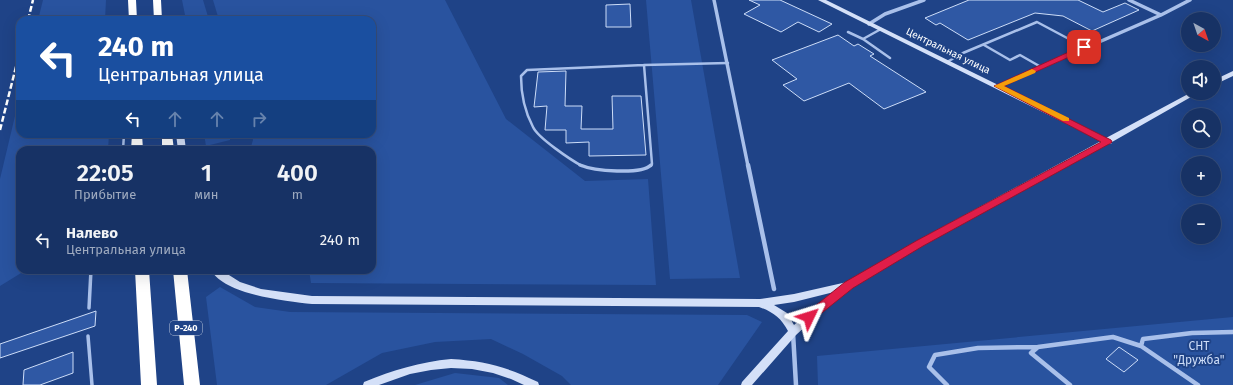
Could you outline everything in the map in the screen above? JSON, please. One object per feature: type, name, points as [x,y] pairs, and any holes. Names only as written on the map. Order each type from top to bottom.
[{"type":"highway","points":[[132,0],[133,16]]},
{"type":"highway","points":[[156,0],[158,16]]},
{"type":"highway","points":[[142,274],[149,385]]},
{"type":"highway","name":"Р-240","points":[[180,274],[192,385]]},
{"type":"main road","name":"Центральная улица","points":[[821,0],[832,3],[869,24],[998,86],[1108,142]]},
{"type":"main road","points":[[1221,79],[1233,73]]},
{"type":"main road","points":[[746,385],[793,332],[817,310],[849,285],[920,243],[1108,142],[1183,100]]},
{"type":"main road","points":[[220,274],[246,288],[276,297],[312,300],[760,303],[794,298],[849,285]]},
{"type":"main road","points":[[760,303],[778,310],[788,321],[793,332]]},
{"type":"main road","points":[[368,385],[406,370],[442,363],[462,363],[495,369],[534,385]]},
{"type":"street","points":[[714,0],[774,289]]},
{"type":"street","points":[[869,24],[885,14],[924,0]]},
{"type":"street","points":[[1129,0],[1161,15]]},
{"type":"street","points":[[998,86],[1084,47],[1161,15],[1190,0]]},
{"type":"street","points":[[793,332],[796,385]]},
{"type":"street","points":[[1141,346],[1143,339],[1192,333],[1233,332]]},
{"type":"street","points":[[947,385],[929,367],[935,355],[978,348],[1038,347],[1113,337],[1141,346],[1198,385]]},
{"type":"street","points":[[1038,347],[1031,353],[1070,385]]},
{"type":"lane","points":[[948,62],[963,53],[1037,22],[1084,47]]},
{"type":"lane","points":[[863,39],[881,29]]},
{"type":"lane","points":[[848,32],[863,39],[890,58]]},
{"type":"lane","points":[[984,45],[1010,60],[1020,55],[1041,67]]},
{"type":"lane","points":[[644,65],[652,164],[649,167],[640,170],[589,169],[582,166],[556,147],[537,133],[533,128],[521,94],[521,76],[527,70],[644,65],[728,63]]},
{"type":"lane","points":[[89,308],[91,274]]},
{"type":"lane","points":[[88,336],[92,385]]},
{"type":"green space","points":[[43,0],[106,0],[105,16],[39,16]]},
{"type":"green space","points":[[182,0],[203,0],[208,16],[185,16]]},
{"type":"green space","points":[[213,0],[445,0],[506,119],[585,181],[648,179],[656,285],[311,283],[310,274],[376,274],[376,146],[251,146],[252,138],[376,138],[376,16],[218,16]]},
{"type":"green space","points":[[646,0],[691,0],[740,278],[670,279]]},
{"type":"green space","points":[[16,112],[16,138],[109,138],[108,146],[16,146],[16,274],[20,274],[0,286],[0,179]]},
{"type":"green space","points":[[205,138],[230,138],[230,140],[206,146]]},
{"type":"green space","points":[[220,287],[255,307],[290,312],[747,315],[762,322],[718,385],[571,385],[562,376],[523,354],[491,339],[435,342],[382,353],[326,385],[217,385],[206,297]]},
{"type":"green space","name":"СНТ \"Дружба\"","points":[[1233,317],[1233,385],[818,385],[817,356]]},
{"type":"green space","points":[[455,373],[499,378],[508,385],[415,385]]},
{"type":"building","points":[[749,0],[780,0],[832,24],[819,32],[798,22],[781,32],[744,14],[760,5]]},
{"type":"building","points":[[969,0],[1078,0],[1103,12],[1125,3],[1139,10],[1092,31],[1063,16],[1035,13],[968,40],[940,23],[936,25],[925,18]]},
{"type":"building","points":[[630,4],[631,27],[606,27],[606,5]]},
{"type":"building","points":[[838,35],[854,46],[858,44],[874,54],[870,56],[926,92],[884,109],[849,83],[804,101],[783,85],[797,79],[772,60]]},
{"type":"building","points":[[566,71],[565,106],[582,106],[581,129],[613,129],[612,96],[641,96],[646,155],[589,156],[589,142],[566,143],[566,130],[545,130],[547,106],[534,107],[538,72]]},
{"type":"building","points":[[96,311],[95,326],[0,358],[0,344]]},
{"type":"building","points":[[1119,347],[1138,360],[1124,372],[1106,359]]},
{"type":"building","points":[[73,352],[73,373],[40,385],[23,385],[24,370]]},
{"type":"railway","points":[[29,16],[33,0]]},
{"type":"railway","points":[[0,130],[16,67]]},
{"type":"slow traffic","points":[[1032,71],[998,86],[1066,120]]},
{"type":"route","points":[[809,317],[849,285],[920,243],[1108,142],[998,86],[1084,47]]}]
